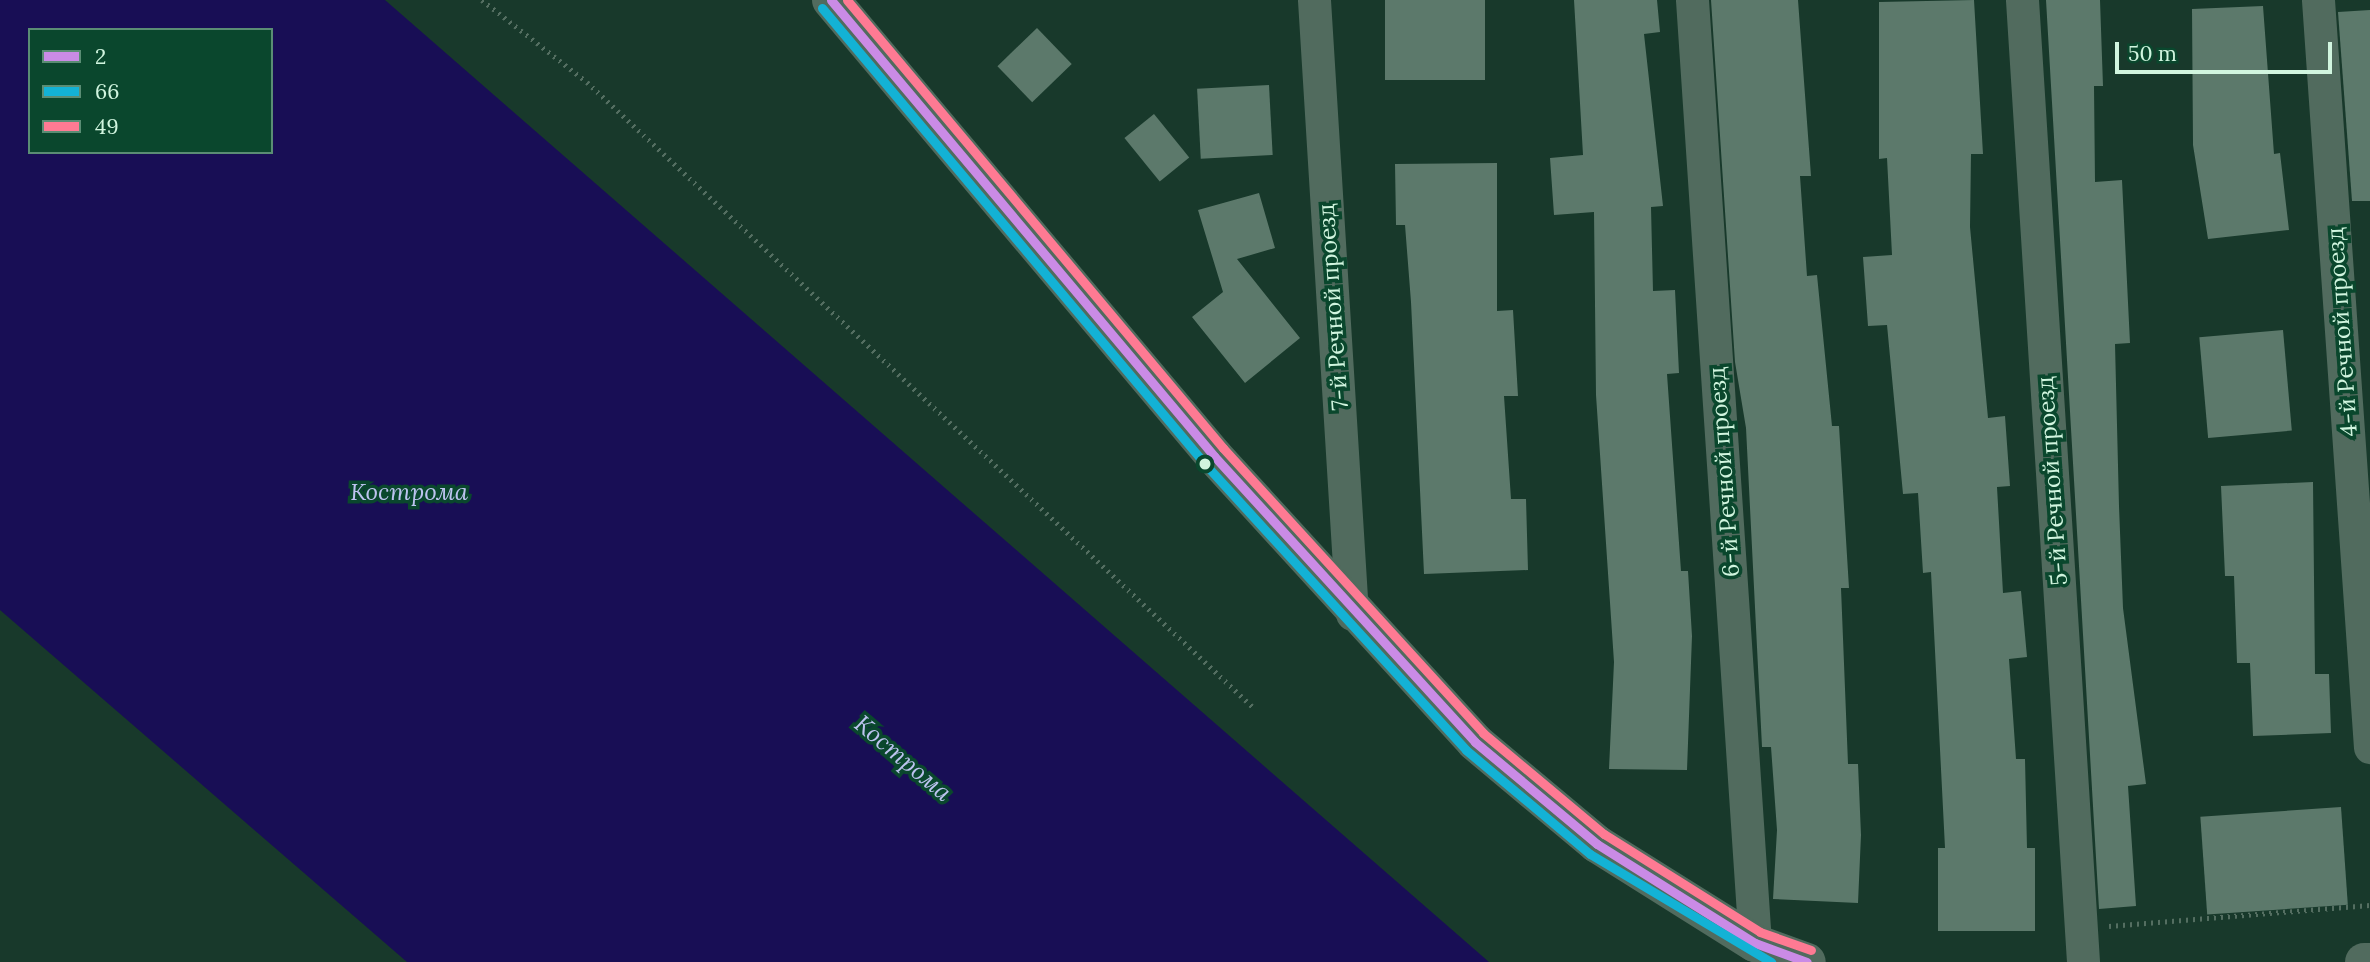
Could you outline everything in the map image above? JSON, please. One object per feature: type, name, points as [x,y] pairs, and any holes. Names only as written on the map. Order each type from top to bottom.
[{"type":"street","points":[[831,0],[1352,614],[1475,742],[1597,844],[1755,943],[1807,962]]},
{"type":"street","name":"7-й Речной проезд","points":[[1314,0],[1352,614]]},
{"type":"street","name":"6-й Речной проезд","points":[[1692,0],[1755,943]]},
{"type":"street","name":"5-й Речной проезд","points":[[2022,0],[2083,962]]},
{"type":"street","name":"4-й Речной проезд","points":[[2318,0],[2370,747]]},
{"type":"street","points":[[2364,962],[2370,962]]},
{"type":"path","points":[[482,0],[587,82],[1254,708]]},
{"type":"path","points":[[2081,929],[2370,905]]},
{"type":"water","name":"Кострома","points":[[0,0],[385,0],[1489,962],[407,962],[0,610]]},
{"type":"building","points":[[1385,0],[1485,0],[1485,80],[1385,80]]},
{"type":"building","points":[[1574,0],[1657,0],[1660,32],[1644,34],[1663,206],[1651,207],[1653,291],[1675,290],[1679,373],[1667,374],[1681,571],[1688,571],[1692,636],[1687,770],[1609,769],[1614,662],[1596,395],[1594,212],[1554,215],[1550,158],[1583,155]]},
{"type":"building","points":[[1711,0],[1798,0],[1811,176],[1800,176],[1807,276],[1817,275],[1832,426],[1839,426],[1849,588],[1841,588],[1848,764],[1858,764],[1861,835],[1858,903],[1773,899],[1777,830],[1771,747],[1762,747],[1746,428],[1735,362]]},
{"type":"building","points":[[1974,0],[1983,154],[1971,154],[1970,227],[1988,418],[2005,416],[2010,486],[1997,487],[2003,593],[2021,591],[2027,657],[2009,659],[2016,759],[2025,759],[2027,848],[2035,848],[2035,931],[1938,931],[1938,848],[1945,848],[1931,572],[1923,573],[1918,493],[1903,494],[1887,325],[1868,326],[1863,257],[1892,255],[1887,158],[1879,159],[1879,2]]},
{"type":"building","points":[[2046,0],[2100,0],[2103,86],[2094,86],[2095,182],[2122,180],[2130,343],[2115,344],[2123,608],[2146,784],[2128,786],[2136,906],[2099,909]]},
{"type":"building","points":[[2263,6],[2274,154],[2280,153],[2289,230],[2208,239],[2193,145],[2192,9]]},
{"type":"building","points":[[2370,10],[2370,201],[2352,201],[2338,12]]},
{"type":"building","points":[[1037,28],[1072,64],[1032,102],[997,66]]},
{"type":"building","points":[[1269,85],[1273,155],[1201,159],[1197,89]]},
{"type":"building","points":[[1154,114],[1189,158],[1160,181],[1124,138]]},
{"type":"building","points":[[1497,163],[1497,311],[1513,310],[1518,396],[1504,396],[1511,499],[1526,499],[1528,570],[1424,574],[1411,302],[1405,225],[1396,225],[1395,164]]},
{"type":"building","points":[[1259,193],[1275,248],[1237,259],[1300,338],[1245,383],[1192,317],[1223,292],[1198,210]]},
{"type":"building","points":[[2283,330],[2292,431],[2208,438],[2199,337]]},
{"type":"building","points":[[2313,482],[2315,674],[2329,674],[2331,733],[2253,736],[2250,663],[2237,663],[2234,576],[2225,576],[2221,486]]},
{"type":"building","points":[[2341,807],[2348,905],[2207,915],[2200,817]]},
{"type":"transit line","name":"2","points":[[831,0],[1214,456],[1475,742],[1597,844],[1755,943],[1807,962]]},
{"type":"transit line","name":"49","points":[[847,0],[1223,448],[1483,733],[1604,834],[1760,932],[1811,950]]},
{"type":"transit line","name":"66","points":[[822,8],[1205,464],[1466,750],[1590,854],[1771,962]]}]
